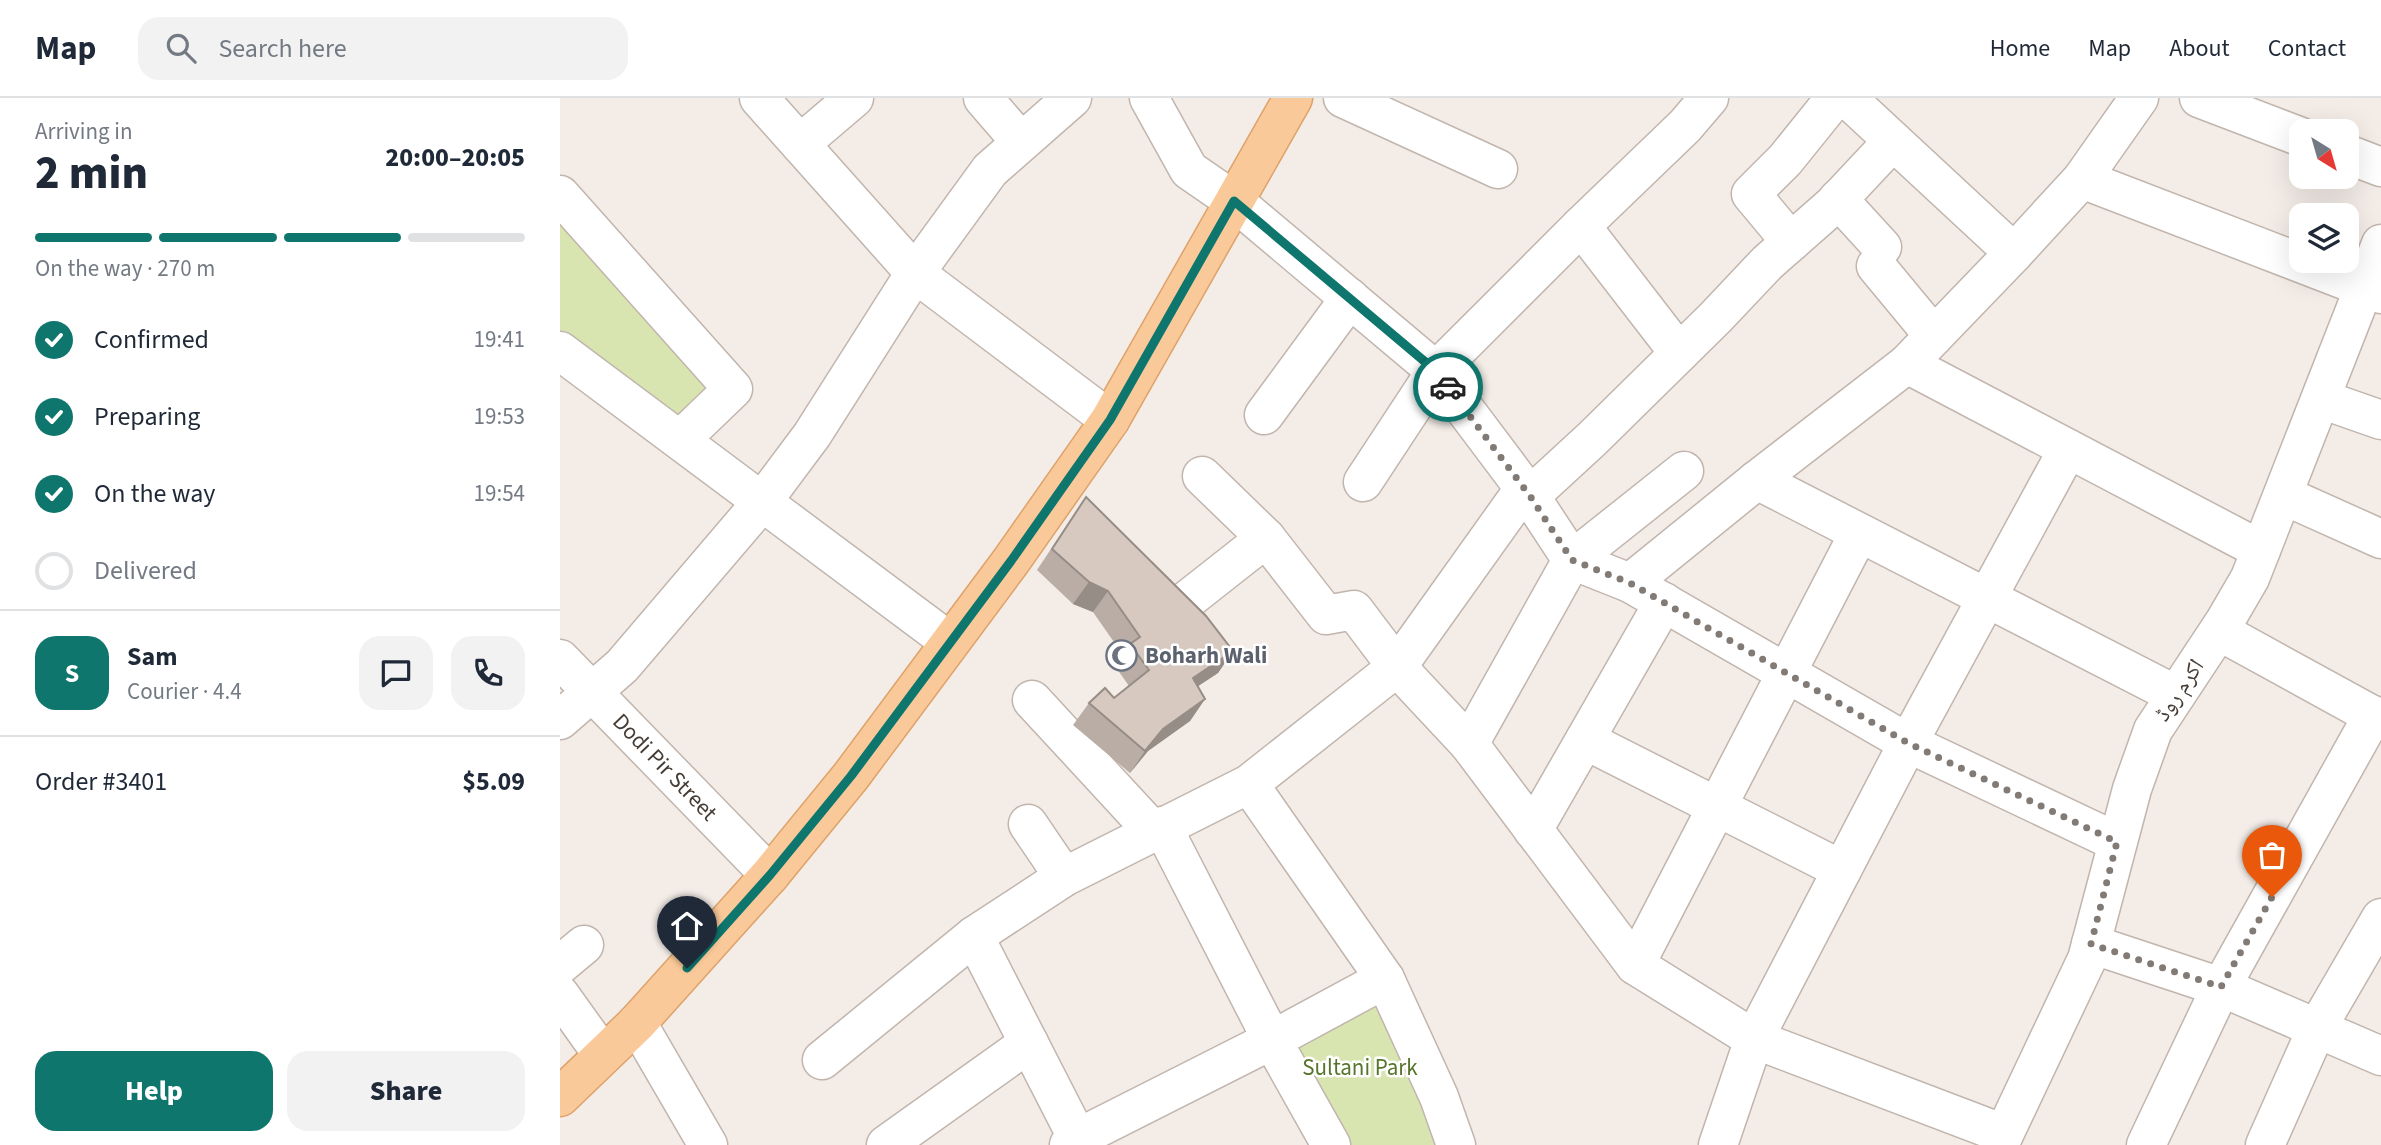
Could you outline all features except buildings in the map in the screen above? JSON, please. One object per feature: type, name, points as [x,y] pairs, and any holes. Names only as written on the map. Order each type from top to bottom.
[{"type":"main road","points":[[560,1097],[637,1023],[770,875],[851,776],[1011,561],[1110,420],[1293,98]]},
{"type":"street","points":[[758,98],[915,274],[1110,420]]},
{"type":"street","points":[[800,144],[854,98]]},
{"type":"street","points":[[983,98],[1021,142]]},
{"type":"street","points":[[560,720],[622,666],[762,502],[812,435],[915,274],[990,170],[1072,98]]},
{"type":"street","points":[[1149,98],[1189,170],[1234,201],[1436,371],[1527,492],[1572,560],[1630,583],[1908,743],[2117,842]]},
{"type":"street","points":[[1343,98],[1498,169]]},
{"type":"street","points":[[1363,482],[1436,371],[1685,126],[1709,98]]},
{"type":"street","points":[[1791,242],[1751,194],[1785,160],[1835,98]]},
{"type":"street","points":[[1847,98],[2014,253]]},
{"type":"street","points":[[1630,583],[1757,480],[1907,365],[2081,179],[2139,98]]},
{"type":"street","points":[[2199,98],[2289,132]]},
{"type":"street","points":[[822,1060],[974,936],[1065,877],[1249,784],[1397,667],[1527,492],[1592,439],[1767,263],[1838,199],[1893,141]]},
{"type":"street","points":[[2359,159],[2381,167]]},
{"type":"street","points":[[2081,179],[2372,291]]},
{"type":"street","points":[[560,195],[733,390],[680,440]]},
{"type":"street","points":[[1838,199],[1934,336]]},
{"type":"street","points":[[1581,226],[1679,353]]},
{"type":"street","name":"اکرم روڈ","points":[[2001,1140],[2087,960],[2132,789],[2153,730],[2219,631],[2250,578],[2320,399],[2372,291],[2381,243]]},
{"type":"street","points":[[1264,415],[1350,298]]},
{"type":"street","points":[[560,351],[950,642]]},
{"type":"street","points":[[1907,365],[2261,550]]},
{"type":"street","points":[[2320,399],[2381,419]]},
{"type":"street","points":[[1718,1145],[1755,1039],[1908,743],[2068,449]]},
{"type":"street","points":[[1468,744],[1572,560],[1684,471]]},
{"type":"street","points":[[1202,476],[1266,538],[1326,615],[1354,610],[1397,667],[1468,744],[1636,965],[1755,1039],[2001,1140]]},
{"type":"street","points":[[1757,480],[2176,695]]},
{"type":"street","points":[[2283,495],[2381,539]]},
{"type":"street","points":[[1636,965],[1859,533]]},
{"type":"street","points":[[1172,612],[1266,538]]},
{"type":"street","points":[[1534,830],[1664,603]]},
{"type":"street","points":[[2146,1145],[2221,987],[2377,717],[2219,631]]},
{"type":"street","name":"Dodi Pir Street","points":[[560,659],[770,875]]},
{"type":"street","points":[[1032,700],[1158,829],[1331,1145]]},
{"type":"street","points":[[1586,740],[1842,870]]},
{"type":"street","points":[[1249,784],[1385,979],[1439,1097],[1456,1145]]},
{"type":"street","points":[[1028,824],[1065,877]]},
{"type":"street","points":[[2265,1145],[2316,1028],[2381,918]]},
{"type":"street","points":[[974,936],[1076,1143],[1385,979]]},
{"type":"street","points":[[2091,944],[2221,987],[2381,1056]]},
{"type":"street","points":[[560,995],[603,1055]]},
{"type":"street","points":[[637,1023],[706,1144]]},
{"type":"street","points":[[886,1145],[1029,1043]]},
{"type":"green space","points":[[560,195],[733,389],[680,440],[560,351]]},
{"type":"green space","name":"Sultani Park","points":[[1384,994],[1447,1145],[1349,1145],[1288,1044]]},
{"type":"way so far","points":[[1448,387],[1530,496],[1572,560],[1630,583],[1908,743],[2117,842],[2091,944],[2221,987],[2272,897]]},
{"type":"place","name":"Boharh Wali","points":[[1122,655]]},
{"type":"route","points":[[687,968],[770,875],[851,776],[1011,561],[1110,420],[1234,201],[1436,371],[1448,387]]}]
